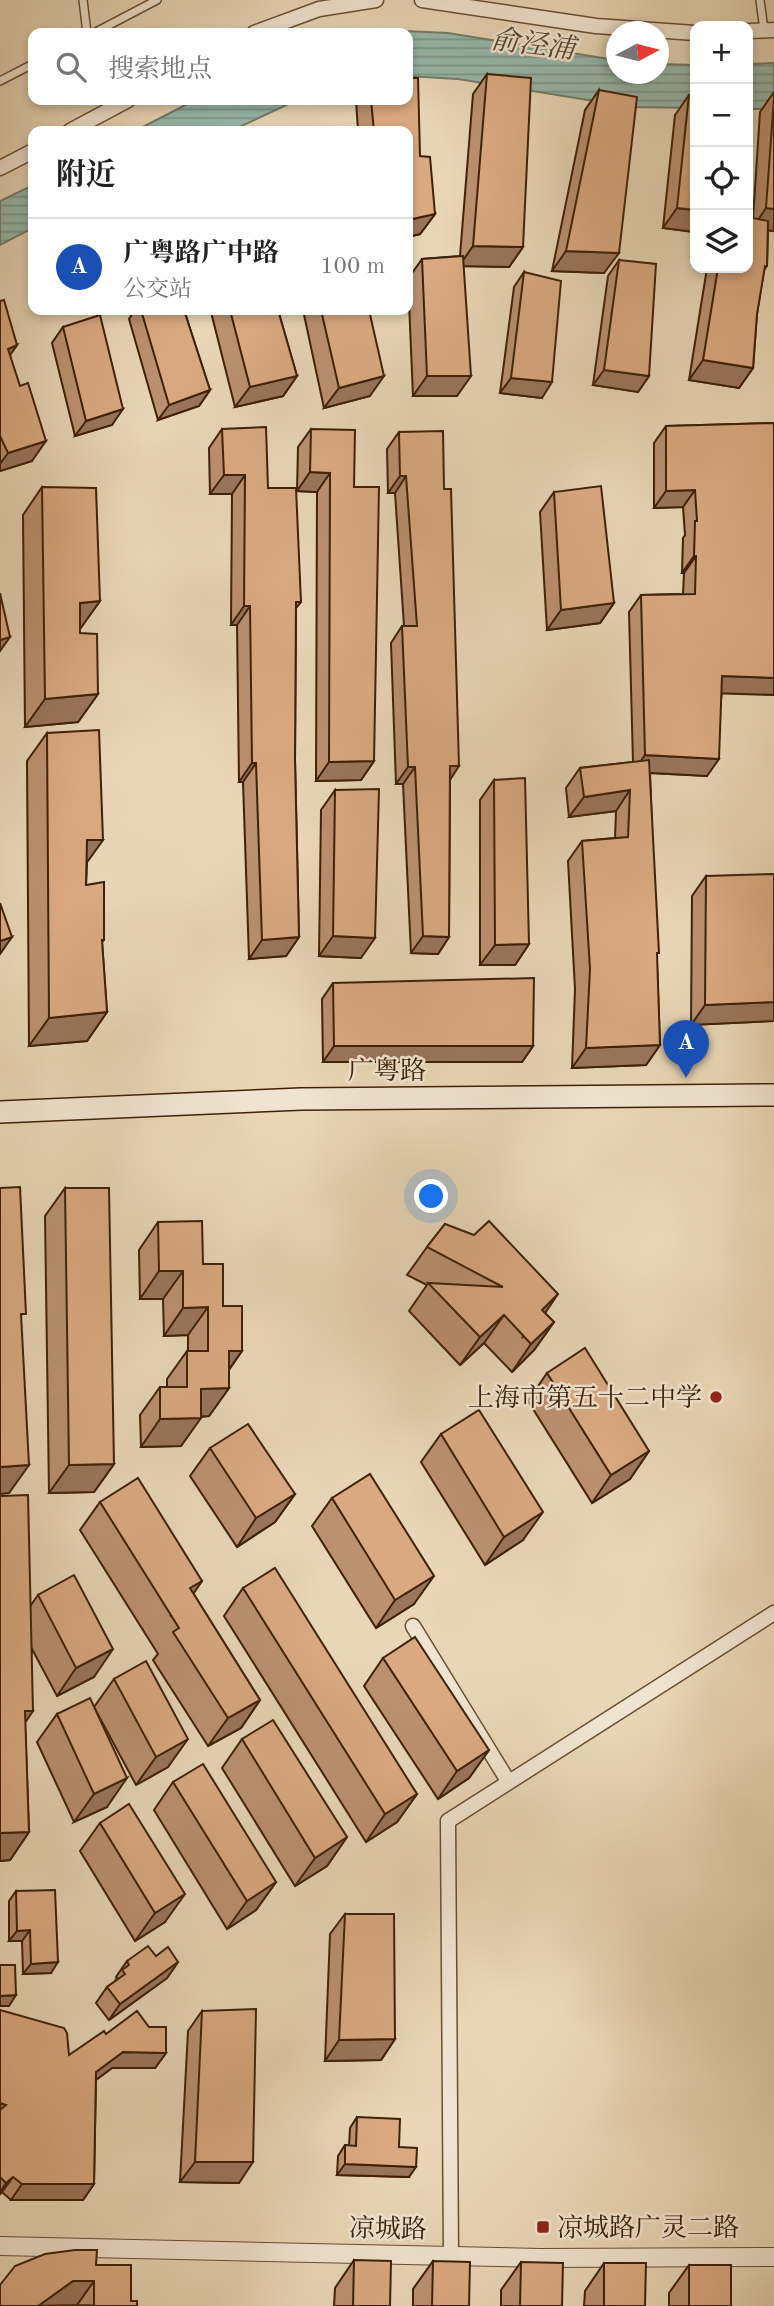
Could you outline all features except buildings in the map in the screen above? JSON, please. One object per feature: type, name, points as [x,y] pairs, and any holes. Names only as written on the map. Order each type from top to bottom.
[{"type":"main road","name":"广粤路","points":[[0,1112],[301,1099],[774,1095]]},
{"type":"street","points":[[266,28],[328,3],[376,0]]},
{"type":"street","points":[[422,0],[596,26],[690,33]]},
{"type":"street","points":[[79,126],[119,105]]},
{"type":"street","points":[[0,167],[28,153]]},
{"type":"street","points":[[451,2256],[448,1821],[774,1613]]},
{"type":"street","points":[[413,1626],[508,1781]]},
{"type":"street","name":"凉城路","points":[[0,2246],[540,2258],[774,2257]]},
{"type":"lane","points":[[83,0],[86,28]]},
{"type":"lane","points":[[104,28],[157,0]]},
{"type":"lane","points":[[760,0],[769,30]]},
{"type":"lane","points":[[0,81],[28,67]]},
{"type":"water","points":[[413,31],[448,33],[606,58],[606,84],[669,84],[669,64],[690,65],[690,108],[631,107],[458,79],[413,76]]},
{"type":"water","points":[[774,63],[774,109],[753,109],[753,64]]},
{"type":"water","points":[[185,105],[286,105],[242,126],[145,126]]},
{"type":"water","points":[[28,187],[28,231],[0,245],[0,201]]},
{"type":"place","name":"广粤路广中路","points":[[686,1078]]},
{"type":"place","name":"上海市第五十二中学","points":[[716,1397]]},
{"type":"place","name":"凉城路广灵二路","points":[[543,2227]]},
{"type":"water label","name":"俞泾浦","points":[[533,43]]}]
